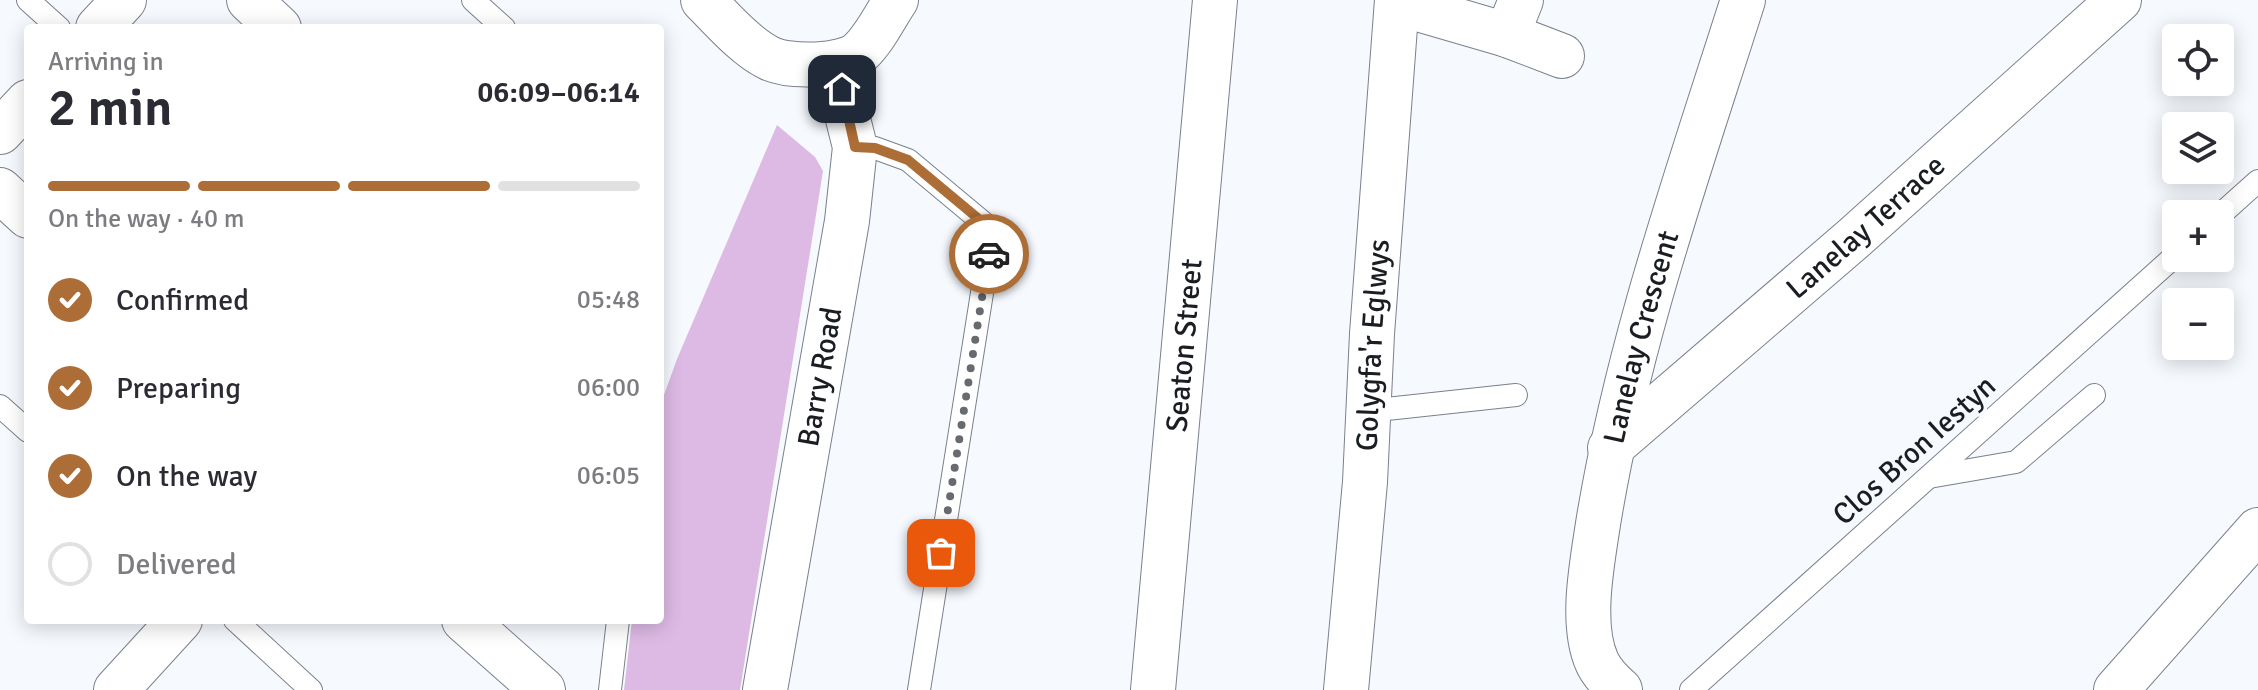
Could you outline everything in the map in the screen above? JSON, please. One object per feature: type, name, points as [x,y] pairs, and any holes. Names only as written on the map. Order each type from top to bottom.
[{"type":"street","points":[[102,24],[124,0]]},
{"type":"street","points":[[249,0],[275,24]]},
{"type":"street","points":[[703,0],[737,34],[771,59],[813,65],[834,63],[859,53],[896,0]]},
{"type":"street","name":"Seaton Street","points":[[1153,690],[1215,0]]},
{"type":"street","name":"Lanelay Crescent","points":[[1609,687],[1596,661],[1588,603],[1610,448],[1658,266],[1743,0]]},
{"type":"street","name":"Lanelay Terrace","points":[[1610,448],[1854,238],[2119,0]]},
{"type":"street","points":[[1397,1],[1514,17],[1562,56]]},
{"type":"street","name":"Golygfa'r Eglwys","points":[[1346,690],[1365,482],[1397,1]]},
{"type":"street","name":"Barry Road","points":[[765,690],[847,221],[855,147],[834,63]]},
{"type":"street","points":[[0,132],[24,106]]},
{"type":"street","points":[[0,190],[24,212]]},
{"type":"street","points":[[2116,690],[2258,530]]},
{"type":"street","points":[[116,690],[176,624]]},
{"type":"street","points":[[469,624],[543,690]]},
{"type":"lane","points":[[28,0],[55,24]]},
{"type":"lane","points":[[473,0],[500,24]]},
{"type":"lane","points":[[855,147],[875,148],[908,160],[992,230],[919,690]]},
{"type":"lane","points":[[2234,202],[2258,181]]},
{"type":"lane","name":"Clos Bron Iestyn","points":[[1691,690],[2162,268]]},
{"type":"lane","points":[[1368,411],[1516,395]]},
{"type":"lane","points":[[1929,477],[2016,462],[2094,395]]},
{"type":"lane","points":[[0,406],[24,427]]},
{"type":"lane","points":[[239,624],[311,690]]},
{"type":"lane","points":[[610,690],[618,624]]},
{"type":"shaded area","points":[[777,125],[815,157],[823,171],[740,690],[624,690],[632,624],[664,624],[664,395]]},
{"type":"way so far","points":[[941,553],[989,254]]},
{"type":"route","points":[[842,89],[855,147],[875,148],[908,160],[992,230],[989,254]]}]
